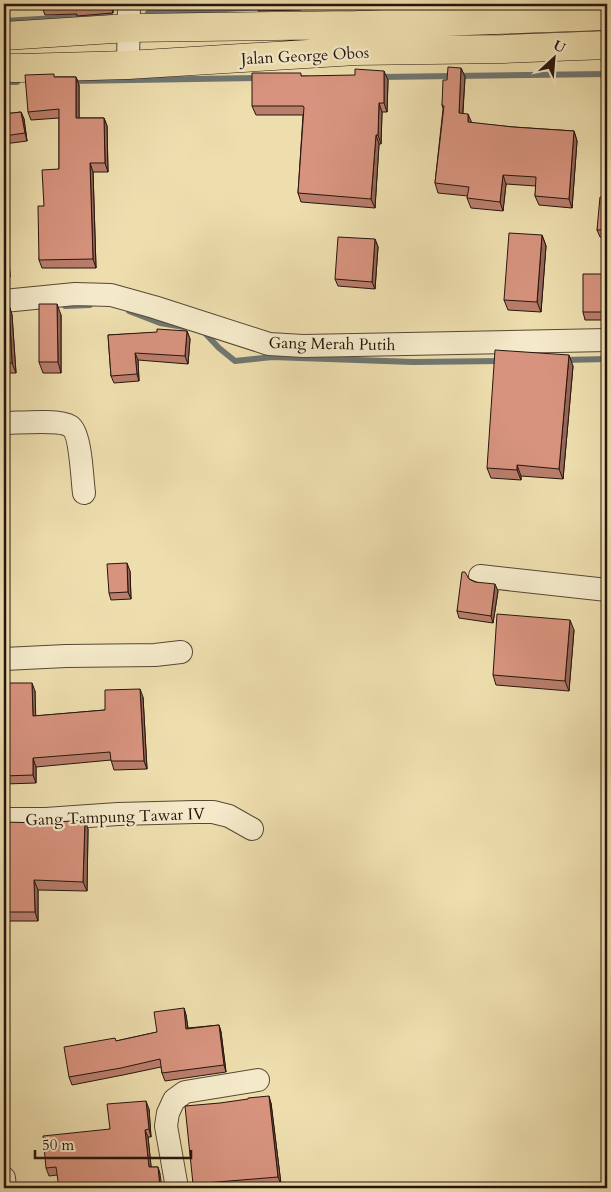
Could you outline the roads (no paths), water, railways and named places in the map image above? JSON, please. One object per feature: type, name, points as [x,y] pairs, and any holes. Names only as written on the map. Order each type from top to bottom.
[{"type":"main road","name":"Jalan George Obos","points":[[4,68],[128,65],[356,38],[406,13],[607,16]]},
{"type":"main road","name":"Jalan George Obos","points":[[4,36],[129,16],[504,50],[607,45]]},
{"type":"street","points":[[128,65],[129,16]]},
{"type":"street","name":"Gang Merah Putih","points":[[4,301],[75,294],[111,295],[269,344],[303,346],[607,340]]},
{"type":"street","points":[[4,423],[57,422],[70,426],[78,439],[84,493]]},
{"type":"street","points":[[480,576],[607,590]]},
{"type":"street","points":[[4,659],[155,655],[181,652]]},
{"type":"street","name":"Gang Tampung Tawar IV","points":[[4,819],[213,812],[229,816],[252,828]]},
{"type":"street","points":[[176,1188],[166,1126],[168,1113],[174,1100],[185,1092],[258,1080]]},
{"type":"street","points":[[4,1178],[5,1188]]},
{"type":"waterway","points":[[294,5],[324,4]]},
{"type":"waterway","points":[[148,13],[264,7]]},
{"type":"waterway","points":[[4,21],[110,15]]},
{"type":"waterway","points":[[380,77],[607,74]]},
{"type":"waterway","points":[[70,81],[260,78]]},
{"type":"waterway","points":[[4,82],[17,82]]},
{"type":"waterway","points":[[65,306],[90,305]]},
{"type":"waterway","points":[[129,311],[160,323],[184,327]]},
{"type":"waterway","points":[[203,331],[235,361],[272,357],[413,362],[501,361]]},
{"type":"waterway","points":[[564,360],[607,359]]}]
